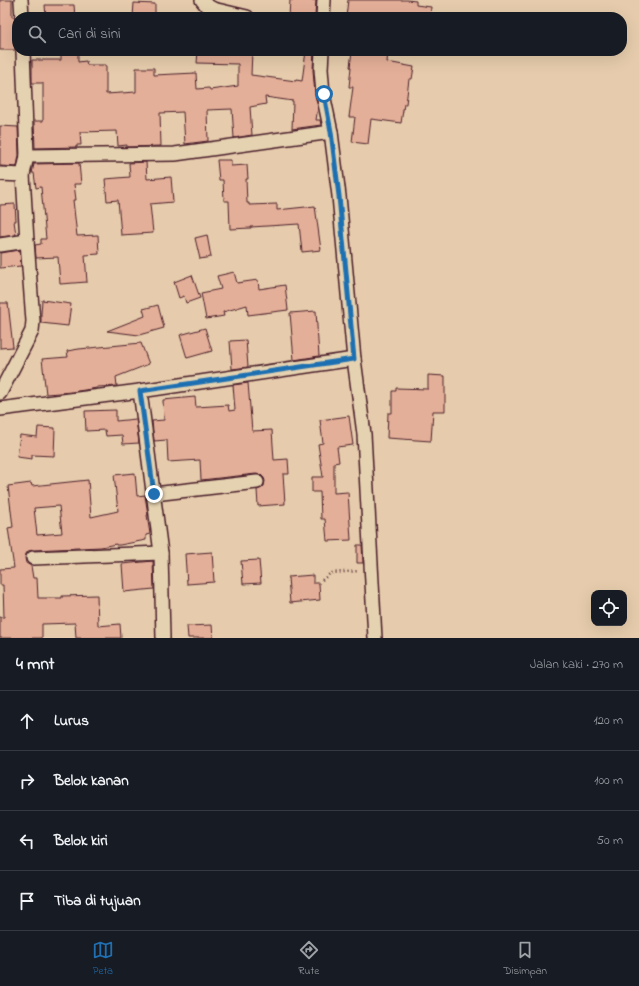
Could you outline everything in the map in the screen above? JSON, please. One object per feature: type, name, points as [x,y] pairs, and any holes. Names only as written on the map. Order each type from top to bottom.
[{"type":"street","points":[[21,0],[22,12]]},
{"type":"street","points":[[202,0],[206,5],[228,12]]},
{"type":"street","points":[[323,12],[324,0]]},
{"type":"street","points":[[0,393],[32,331],[33,321],[24,175],[27,156],[23,56]]},
{"type":"street","points":[[322,56],[321,69],[339,196],[354,359],[364,434],[375,638]]},
{"type":"street","points":[[27,156],[175,154],[331,132]]},
{"type":"street","points":[[0,174],[24,175]]},
{"type":"street","points":[[0,245],[27,241]]},
{"type":"street","points":[[0,409],[140,391],[354,359]]},
{"type":"street","points":[[140,391],[161,553],[163,638]]},
{"type":"street","points":[[154,494],[257,482]]},
{"type":"street","points":[[33,558],[161,553]]},
{"type":"path","points":[[322,580],[331,573],[371,570]]},
{"type":"building","points":[[0,0],[12,0],[12,50],[0,50]]},
{"type":"building","points":[[290,0],[316,0],[315,12],[289,12]]},
{"type":"building","points":[[348,0],[407,0],[416,1],[416,5],[431,7],[430,12],[347,12]]},
{"type":"building","points":[[134,3],[155,4],[155,12],[133,12]]},
{"type":"building","points":[[45,5],[74,5],[75,12],[46,12]]},
{"type":"building","points":[[61,56],[78,56],[78,62],[86,61],[87,65],[106,65],[106,94],[136,92],[136,68],[154,68],[154,75],[196,73],[197,89],[209,88],[210,90],[238,86],[238,64],[197,63],[198,56],[252,56],[251,75],[302,81],[305,56],[314,56],[315,95],[318,107],[316,120],[320,120],[321,125],[292,129],[293,101],[265,97],[266,104],[250,107],[252,135],[234,138],[232,109],[207,110],[208,141],[185,144],[183,112],[160,113],[161,146],[118,146],[117,131],[80,132],[81,145],[77,145],[77,147],[35,148],[34,121],[43,121],[43,83],[32,83],[32,60],[61,60]]},
{"type":"building","points":[[351,56],[388,56],[387,62],[414,67],[412,79],[409,79],[406,104],[404,104],[401,123],[371,119],[368,144],[352,142],[355,117],[349,117],[353,87],[349,87]]},
{"type":"building","points":[[0,126],[18,127],[19,155],[17,167],[0,166]]},
{"type":"building","points":[[217,160],[231,160],[231,166],[247,165],[247,203],[249,203],[249,205],[277,204],[277,210],[315,206],[321,250],[302,252],[299,224],[230,229],[229,201],[224,201],[223,180],[219,180]]},
{"type":"building","points":[[146,162],[147,179],[171,177],[173,202],[150,204],[153,233],[121,235],[118,200],[107,201],[105,179],[130,177],[129,163]]},
{"type":"building","points":[[79,163],[81,184],[74,184],[76,200],[73,200],[77,236],[98,235],[99,254],[85,255],[87,282],[60,284],[58,257],[36,258],[35,245],[41,244],[41,239],[46,239],[41,187],[36,188],[34,173],[32,173],[34,164]]},
{"type":"building","points":[[15,204],[16,221],[14,221],[16,235],[0,237],[0,205]]},
{"type":"building","points":[[207,235],[211,257],[200,259],[195,238]]},
{"type":"building","points":[[20,250],[21,266],[0,268],[0,253]]},
{"type":"building","points":[[234,272],[237,283],[258,280],[259,289],[285,285],[288,310],[248,315],[247,305],[223,312],[224,316],[206,319],[201,293],[221,289],[217,276]]},
{"type":"building","points":[[192,275],[200,298],[186,303],[184,296],[179,298],[174,282]]},
{"type":"building","points":[[42,300],[71,304],[68,326],[41,323]]},
{"type":"building","points":[[0,303],[8,303],[13,347],[0,348]]},
{"type":"building","points":[[158,305],[164,328],[139,335],[107,331],[145,316],[143,309]]},
{"type":"building","points":[[316,311],[319,356],[294,360],[290,313]]},
{"type":"building","points":[[205,328],[212,351],[187,358],[180,335]]},
{"type":"building","points":[[246,340],[248,367],[232,369],[230,341]]},
{"type":"building","points":[[141,343],[149,364],[116,377],[117,386],[97,387],[72,392],[46,394],[42,359],[68,357],[67,351],[79,349]]},
{"type":"building","points":[[428,375],[445,376],[445,411],[433,411],[431,441],[387,438],[388,413],[392,413],[392,391],[396,391],[396,388],[428,389]]},
{"type":"building","points":[[248,383],[252,431],[272,430],[274,460],[288,459],[289,474],[283,474],[285,504],[258,506],[257,490],[264,486],[265,481],[261,475],[256,474],[201,480],[200,460],[168,462],[167,440],[154,441],[152,421],[164,420],[163,400],[195,397],[196,407],[228,405],[229,411],[235,410],[233,385]]},
{"type":"building","points":[[116,410],[116,421],[136,419],[139,443],[123,444],[122,435],[106,436],[105,430],[86,431],[85,411]]},
{"type":"building","points":[[349,416],[353,445],[337,447],[339,462],[334,463],[334,493],[348,492],[351,540],[327,541],[325,519],[321,519],[320,492],[312,492],[312,477],[323,477],[318,444],[323,443],[320,420]]},
{"type":"building","points":[[38,427],[55,428],[54,456],[32,455],[32,459],[17,457],[20,435],[37,437]]},
{"type":"building","points":[[135,473],[137,496],[145,495],[150,534],[146,535],[146,540],[101,547],[33,550],[28,551],[25,558],[26,563],[31,566],[33,578],[37,578],[38,598],[62,598],[62,596],[97,595],[98,626],[120,624],[121,638],[76,638],[75,623],[42,624],[42,638],[0,638],[0,617],[4,617],[3,585],[0,585],[0,569],[14,568],[8,528],[13,527],[8,486],[31,483],[32,486],[88,480],[91,517],[118,511],[114,475]],"holes":[[[59,506],[62,533],[37,535],[34,508]]]},
{"type":"building","points":[[357,545],[362,545],[363,563],[357,563]]},
{"type":"building","points":[[212,552],[214,582],[187,584],[185,554]]},
{"type":"building","points":[[259,560],[261,583],[243,584],[241,561]]},
{"type":"building","points":[[153,561],[154,589],[124,592],[122,564]]},
{"type":"building","points":[[313,575],[313,583],[319,583],[320,600],[290,603],[288,577]]},
{"type":"building","points":[[212,625],[213,638],[188,638],[187,626]]},
{"type":"route","points":[[154,494],[140,391],[354,359],[339,196],[331,132],[324,94]]}]
